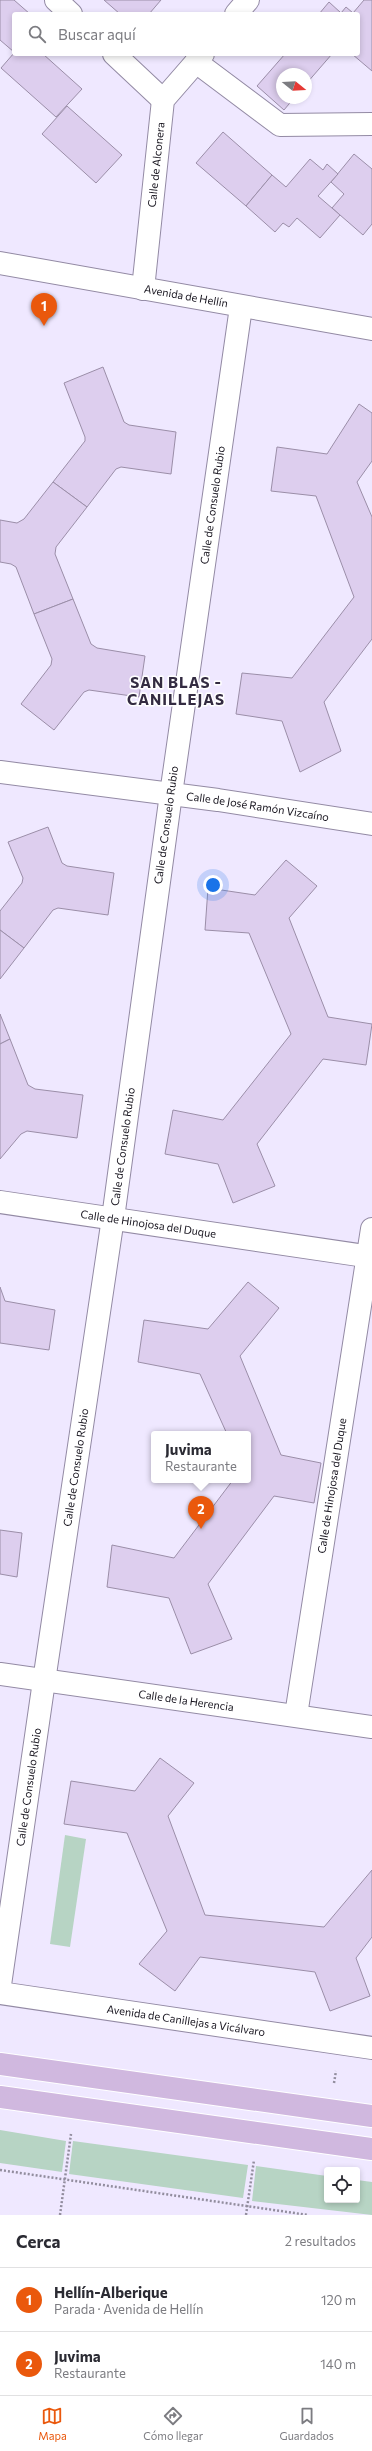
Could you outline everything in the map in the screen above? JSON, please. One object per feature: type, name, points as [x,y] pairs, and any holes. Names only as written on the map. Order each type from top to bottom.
[{"type":"main road","points":[[0,2064],[372,2116]]},
{"type":"main road","points":[[0,2097],[372,2149]]},
{"type":"street","points":[[56,0],[69,12]]},
{"type":"street","points":[[238,12],[248,0]]},
{"type":"street","points":[[116,56],[163,100],[200,58],[280,125],[372,124]]},
{"type":"street","name":"Calle de Alconera","points":[[143,289],[163,100]]},
{"type":"street","name":"Avenida de Hellín","points":[[0,263],[241,307],[372,329]]},
{"type":"street","name":"Calle de Consuelo Rubio","points":[[0,1985],[113,1218],[171,794],[241,307]]},
{"type":"street","name":"Calle de José Ramón Vizcaíno","points":[[0,772],[171,794],[372,824]]},
{"type":"street","name":"Calle de Hinojosa del Duque","points":[[0,1202],[370,1257]]},
{"type":"street","name":"Calle de Hinojosa del Duque","points":[[296,1715],[370,1257],[372,1229]]},
{"type":"street","name":"Calle de la Herencia","points":[[0,1674],[372,1727]]},
{"type":"street","name":"Avenida de Canillejas a Vicálvaro","points":[[0,1993],[372,2048]]},
{"type":"path","points":[[60,2215],[71,2134]]},
{"type":"path","points":[[246,2215],[254,2158]]},
{"type":"path","points":[[0,2170],[308,2215]]},
{"type":"green space","points":[[65,1835],[86,1839],[70,1947],[50,1944]]},
{"type":"green space","points":[[0,2130],[66,2141],[62,2172],[0,2163]]},
{"type":"green space","points":[[73,2141],[248,2165],[243,2198],[69,2174]]},
{"type":"green space","points":[[256,2166],[324,2176],[324,2203],[360,2203],[360,2180],[372,2182],[372,2215],[252,2201]]},
{"type":"building","points":[[0,0],[14,0],[28,12],[12,12],[12,50],[0,40]]},
{"type":"building","points":[[104,0],[161,0],[151,12],[118,12]]},
{"type":"building","points":[[364,0],[372,0],[372,71],[354,56],[360,56],[360,12],[354,12]]},
{"type":"building","points":[[329,2],[340,12],[321,12]]},
{"type":"building","points":[[346,7],[352,12],[342,12]]},
{"type":"building","points":[[12,55],[45,56],[82,89],[56,117],[1,68]]},
{"type":"building","points":[[283,56],[330,56],[312,77],[312,68],[276,68],[276,103],[257,86]]},
{"type":"building","points":[[277,104],[289,104],[284,110]]},
{"type":"building","points":[[67,106],[122,155],[96,183],[42,134]]},
{"type":"building","points":[[223,132],[272,175],[246,206],[196,163]]},
{"type":"building","points":[[354,154],[372,169],[372,224],[363,235],[332,208],[344,194],[331,182]]},
{"type":"building","points":[[310,159],[323,170],[327,164],[338,174],[318,196],[340,215],[320,238],[297,218],[289,227],[283,223],[275,232],[246,206],[272,175],[286,187]]},
{"type":"building","points":[[103,367],[124,422],[129,425],[176,432],[171,474],[121,467],[116,469],[87,507],[53,482],[85,441],[85,437],[64,383]]},
{"type":"building","points":[[359,404],[372,413],[372,461],[357,482],[372,517],[372,639],[324,702],[341,751],[300,772],[282,721],[236,714],[242,673],[292,678],[354,597],[316,496],[271,491],[277,447],[327,454]]},
{"type":"building","points":[[53,482],[87,507],[56,547],[55,554],[73,599],[34,614],[16,567],[11,564],[0,562],[0,520],[17,523],[24,519]]},
{"type":"building","points":[[73,599],[91,644],[97,648],[145,656],[139,697],[89,690],[84,692],[54,730],[21,704],[51,665],[52,659],[34,614]]},
{"type":"building","points":[[48,827],[62,863],[67,866],[114,873],[108,915],[58,908],[53,910],[24,948],[0,930],[0,911],[22,883],[23,878],[8,842]]},
{"type":"building","points":[[286,860],[317,886],[289,918],[328,1017],[372,1024],[366,1065],[323,1059],[257,1144],[275,1186],[233,1203],[218,1164],[165,1154],[173,1110],[223,1120],[291,1034],[249,933],[205,930],[208,888],[255,895]]},
{"type":"building","points":[[0,930],[24,948],[0,979]]},
{"type":"building","points":[[0,1014],[10,1039],[0,1044]]},
{"type":"building","points":[[10,1039],[28,1085],[35,1089],[83,1095],[77,1138],[27,1131],[21,1134],[0,1159],[0,1044]]},
{"type":"building","points":[[248,1282],[279,1308],[240,1356],[281,1455],[321,1463],[314,1503],[274,1496],[208,1584],[232,1639],[191,1654],[169,1598],[107,1587],[112,1545],[174,1558],[231,1483],[251,1483],[251,1431],[226,1431],[200,1374],[138,1362],[144,1320],[208,1329]]},
{"type":"building","points":[[0,1287],[5,1301],[55,1310],[49,1350],[0,1343]]},
{"type":"building","points":[[0,1530],[22,1533],[17,1577],[0,1574]]},
{"type":"building","points":[[160,1758],[194,1783],[168,1816],[205,1915],[324,1927],[372,1870],[372,1937],[356,1958],[370,1996],[330,2011],[315,1972],[200,1957],[175,1991],[139,1964],[167,1931],[127,1833],[64,1824],[71,1781],[135,1791]]},
{"type":"place","name":"Hellín-Alberique","points":[[44,326]]},
{"type":"place","name":"Juvima","points":[[201,1529]]},
{"type":"district","name":"SAN BLAS - CANILLEJAS","points":[[176,692]]}]
